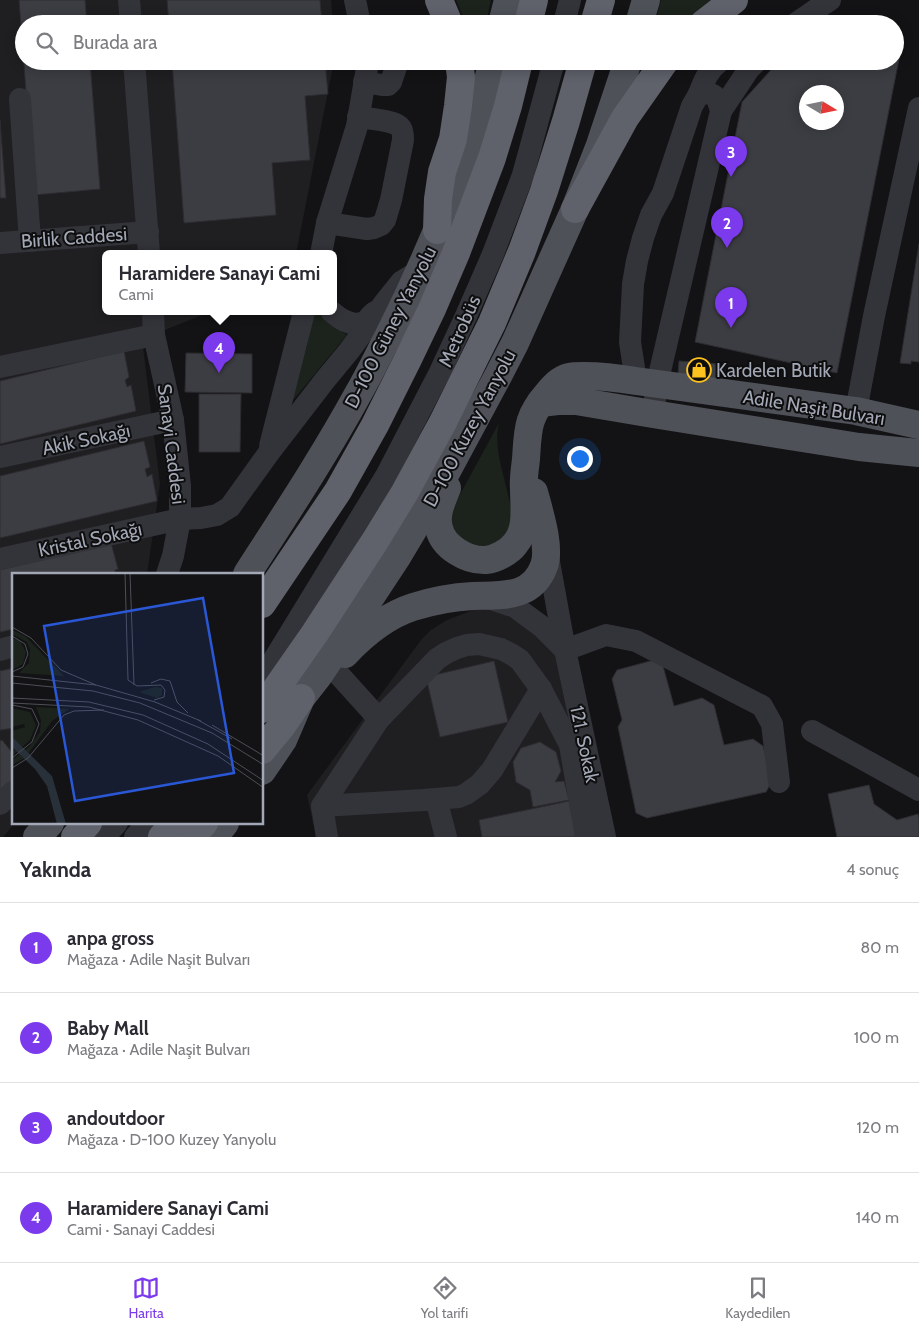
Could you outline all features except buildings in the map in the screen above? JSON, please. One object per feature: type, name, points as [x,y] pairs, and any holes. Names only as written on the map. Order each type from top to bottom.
[{"type":"highway","points":[[440,0],[446,15]]},
{"type":"highway","points":[[530,15],[534,0]]},
{"type":"highway","points":[[597,15],[601,0]]},
{"type":"highway","points":[[715,15],[734,0]]},
{"type":"highway","points":[[438,230],[438,199],[442,172],[453,139],[461,77],[460,70]]},
{"type":"highway","points":[[264,601],[338,492],[408,360],[456,253],[492,158],[508,106],[516,70]]},
{"type":"highway","points":[[264,705],[315,633],[375,541],[443,422],[492,323],[522,252],[544,191],[580,70]]},
{"type":"highway","points":[[575,209],[625,118],[659,70]]},
{"type":"highway","points":[[264,748],[301,698]]},
{"type":"highway","points":[[75,837],[87,824]]},
{"type":"highway","points":[[162,837],[173,824]]},
{"type":"highway","points":[[191,837],[203,824]]},
{"type":"main road","points":[[504,15],[508,0]]},
{"type":"main road","points":[[642,15],[646,0]]},
{"type":"main road","name":"D-100 Güney Yanyolu","points":[[247,573],[359,394],[419,271],[438,230],[466,156],[491,70]]},
{"type":"main road","name":"D-100 Kuzey Yanyolu","points":[[264,768],[283,740],[301,698],[319,676],[397,557],[434,496],[515,343],[575,209],[600,145],[625,70]]},
{"type":"main road","name":"Adile Naşit Bulvarı","points":[[478,413],[439,507],[438,519],[442,537],[450,547],[472,558],[485,560],[496,558],[506,552],[515,544],[521,533],[525,514],[526,438],[531,418],[540,403],[557,383],[570,376],[602,376],[856,411],[919,425]]},
{"type":"main road","name":"Adile Naşit Bulvarı","points":[[540,403],[558,400],[576,401],[859,447],[919,454]]},
{"type":"main road","name":"Adile Naşit Bulvarı","points":[[301,698],[358,640],[412,607],[472,596],[514,594],[526,589],[538,578],[545,566],[547,550],[526,456]]},
{"type":"main road","points":[[37,837],[49,824]]},
{"type":"main road","points":[[214,837],[224,824]]},
{"type":"street","points":[[130,0],[131,15]]},
{"type":"street","points":[[356,0],[358,15]]},
{"type":"street","points":[[566,15],[570,0]]},
{"type":"street","points":[[808,15],[830,0]]},
{"type":"street","points":[[135,70],[149,250]]},
{"type":"street","points":[[322,250],[327,223],[358,117],[365,72],[382,85],[388,85],[395,70]]},
{"type":"street","name":"Metrobüs","points":[[264,676],[386,476],[440,372],[493,254],[523,174],[552,70]]},
{"type":"street","points":[[653,414],[646,382],[630,342],[636,261],[651,215],[663,193],[692,106],[710,70]]},
{"type":"street","points":[[646,382],[721,111],[748,70]]},
{"type":"street","points":[[699,94],[707,93],[714,95],[721,111]]},
{"type":"street","points":[[20,99],[30,241]]},
{"type":"street","points":[[856,411],[874,316],[919,108]]},
{"type":"street","points":[[327,223],[367,229],[374,228],[385,220],[391,200],[403,140],[403,130],[398,124],[358,117]]},
{"type":"street","points":[[311,250],[327,223]]},
{"type":"street","name":"Birlik Caddesi","points":[[0,243],[148,232]]},
{"type":"street","points":[[337,315],[348,322],[356,324],[366,321],[401,282],[419,271]]},
{"type":"street","name":"Kristal Sokağı","points":[[0,559],[180,519],[217,515],[230,507],[268,454],[385,302]]},
{"type":"street","name":"Sanayi Caddesi","points":[[153,315],[154,335],[173,420],[180,486],[180,519],[173,556],[167,573]]},
{"type":"street","points":[[268,454],[303,315]]},
{"type":"street","points":[[0,368],[154,335]]},
{"type":"street","name":"Akik Sokağı","points":[[0,457],[173,420]]},
{"type":"street","name":"121. Sokak","points":[[547,550],[565,650],[605,837]]},
{"type":"street","name":"Metrobüs","points":[[264,646],[321,582]]},
{"type":"street","points":[[483,596],[515,607],[541,626],[565,650],[606,635],[636,641],[762,706],[772,724],[779,782]]},
{"type":"street","points":[[328,837],[322,806],[379,719],[437,659],[446,653],[468,645],[479,644],[501,649],[520,660],[540,689],[570,745],[586,837]]},
{"type":"street","points":[[332,667],[379,719]]},
{"type":"street","points":[[322,806],[436,799],[459,797],[466,794],[480,784],[492,770],[540,689]]},
{"type":"street","points":[[812,731],[919,790]]},
{"type":"street","points":[[0,804],[12,792]]},
{"type":"street","points":[[436,799],[446,837]]},
{"type":"street","points":[[104,837],[116,824]]},
{"type":"street","points":[[135,837],[147,824]]},
{"type":"shaded area","points":[[0,0],[331,0],[332,15],[15,15],[15,70],[332,70],[297,250],[102,250],[102,315],[202,315],[142,339],[160,484],[147,573],[12,573],[12,824],[14,824],[3,837],[0,837]]},
{"type":"shaded area","points":[[456,0],[491,0],[488,15],[462,15]]},
{"type":"shaded area","points":[[661,0],[714,0],[696,15],[657,15]]},
{"type":"shaded area","points":[[312,315],[322,315],[326,321],[347,335],[289,405],[307,346]]},
{"type":"shaded area","points":[[499,423],[498,451],[511,509],[512,522],[505,536],[497,543],[486,546],[476,545],[466,541],[458,534],[452,524],[451,511]]},
{"type":"shaded area","points":[[476,609],[491,609],[506,615],[553,646],[594,837],[316,837],[307,795],[421,640],[431,630],[447,620]]},
{"type":"place","name":"andoutdoor","points":[[731,177]]},
{"type":"place","name":"Baby Mall","points":[[727,248]]},
{"type":"place","name":"anpa gross","points":[[731,328]]},
{"type":"place","name":"Kardelen Butik","points":[[699,370]]},
{"type":"place","name":"Haramidere Sanayi Cami","points":[[219,373]]}]
